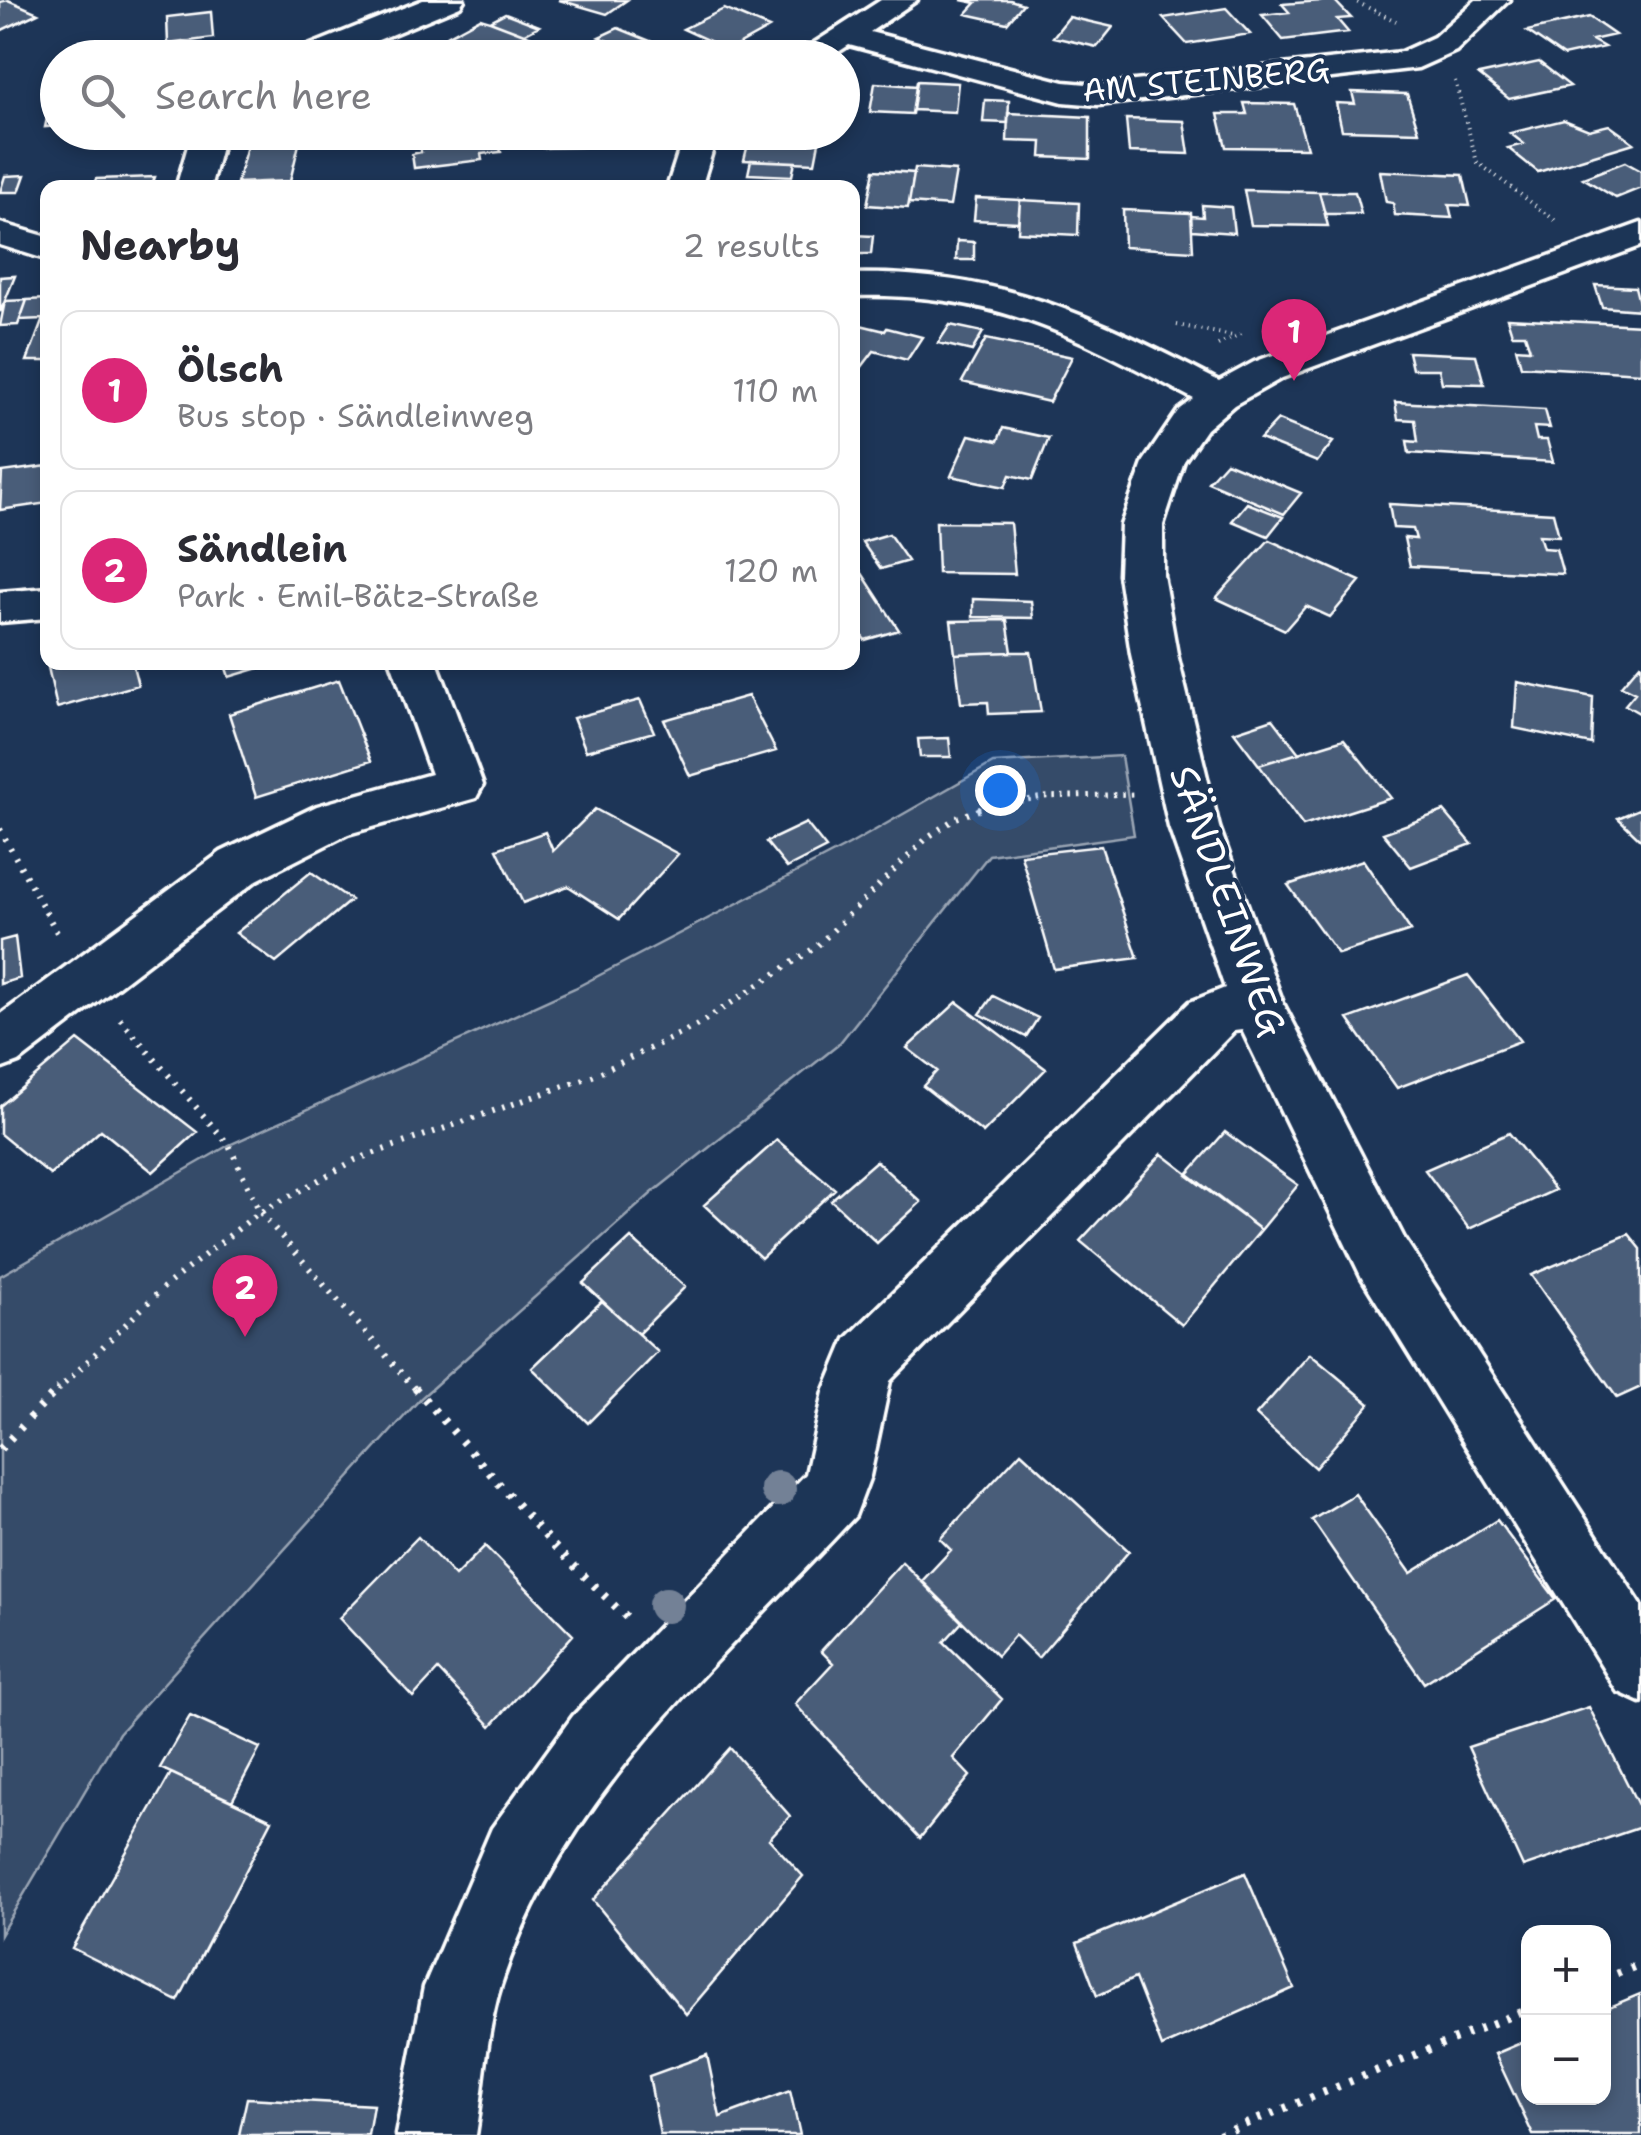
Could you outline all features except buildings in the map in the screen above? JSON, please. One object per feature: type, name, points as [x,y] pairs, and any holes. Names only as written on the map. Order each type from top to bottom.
[{"type":"street","points":[[351,40],[450,0]]},
{"type":"street","points":[[834,40],[902,0]]},
{"type":"street","name":"AM STEINBERG","points":[[844,34],[1062,92],[1098,94],[1392,64],[1445,44],[1494,0]]},
{"type":"street","points":[[195,180],[204,150]]},
{"type":"street","points":[[687,180],[696,150]]},
{"type":"street","points":[[0,234],[40,246]]},
{"type":"street","name":"SÄNDLEINWEG","points":[[1641,234],[1268,370],[1220,397],[1192,420],[1164,461],[1142,526],[1140,575],[1194,828],[1257,1005],[1382,1258],[1641,1667]]},
{"type":"street","points":[[860,285],[926,285],[1014,302],[1123,347],[1220,397]]},
{"type":"street","points":[[0,607],[40,604]]},
{"type":"street","points":[[0,1046],[239,866],[334,818],[459,785],[417,670]]},
{"type":"street","points":[[436,2135],[462,1987],[518,1854],[598,1741],[832,1493],[843,1464],[855,1383],[868,1360],[1209,1018],[1227,1010],[1257,1005]]},
{"type":"path","points":[[1352,0],[1445,44],[1477,162],[1596,252]]},
{"type":"path","points":[[0,1449],[118,1327],[260,1212],[352,1161],[569,1084],[672,1040],[803,957],[857,910],[896,864],[955,819],[998,803],[1186,792]]},
{"type":"path","points":[[0,829],[84,982],[151,1051],[229,1145],[260,1212],[553,1545],[673,1663]]},
{"type":"path","points":[[1611,1976],[1641,1964]]},
{"type":"path","points":[[1219,2135],[1521,2012]]},
{"type":"shaded area","points":[[1121,756],[1134,835],[989,855],[838,1045],[652,1193],[421,1398],[119,1733],[0,1935],[0,1276],[229,1145],[575,988],[849,845],[993,763]]},
{"type":"place","name":"Ölsch","points":[[1294,381]]},
{"type":"place","name":"Sändlein","points":[[245,1337]]}]
